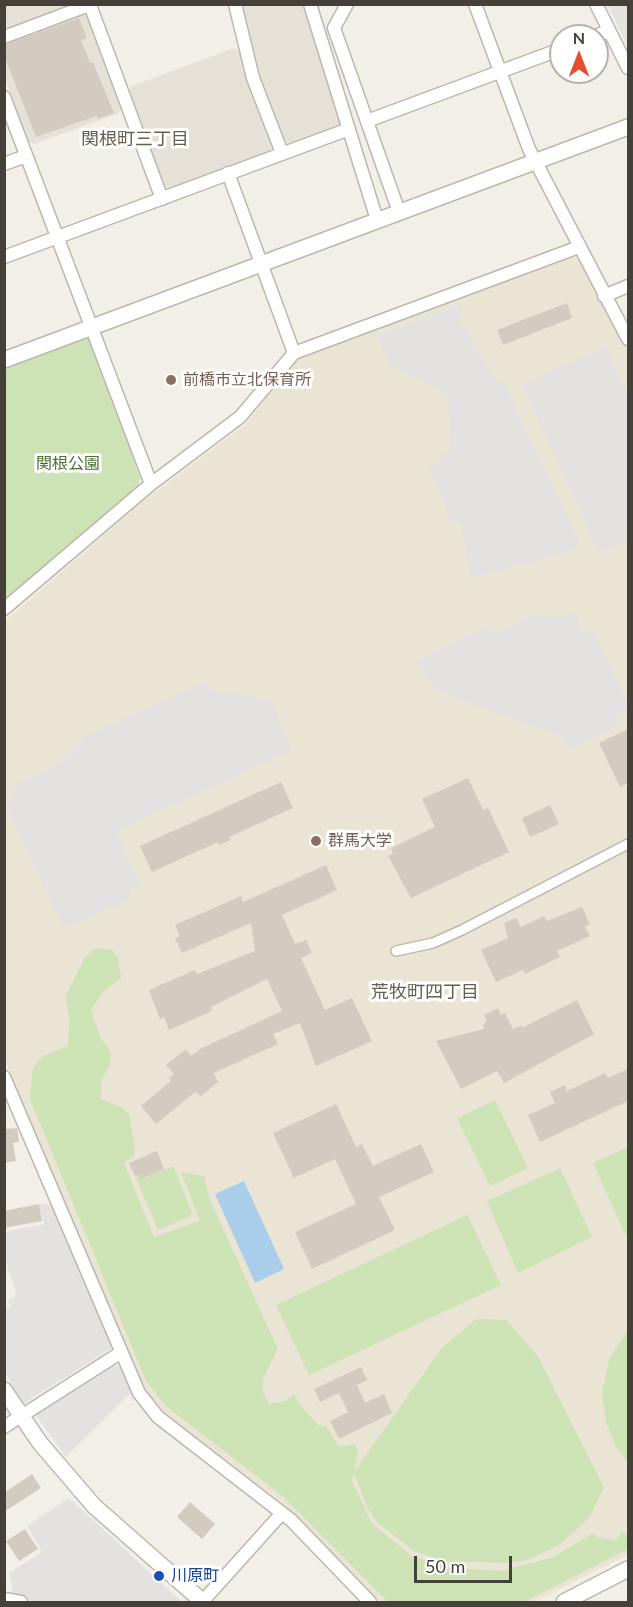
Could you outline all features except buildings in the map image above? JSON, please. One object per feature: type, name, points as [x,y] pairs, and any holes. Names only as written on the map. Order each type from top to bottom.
[{"type":"street","points":[[235,4],[254,78],[282,153]]},
{"type":"street","points":[[310,4],[377,220]]},
{"type":"street","points":[[347,4],[334,28],[399,212]]},
{"type":"street","points":[[475,4],[535,162],[628,339]]},
{"type":"street","points":[[596,4],[606,24]]},
{"type":"street","points":[[4,37],[91,5],[162,198]]},
{"type":"street","points":[[609,31],[628,68]]},
{"type":"street","points":[[367,121],[549,54]]},
{"type":"street","points":[[4,98],[151,484]]},
{"type":"street","points":[[4,360],[628,127]]},
{"type":"street","points":[[4,257],[349,129]]},
{"type":"street","points":[[4,164],[26,156]]},
{"type":"street","points":[[228,173],[294,353]]},
{"type":"street","points":[[4,609],[151,484],[240,417],[294,353],[579,247]]},
{"type":"street","points":[[604,296],[628,286]]},
{"type":"street","points":[[396,951],[433,943],[628,844]]},
{"type":"street","points":[[4,1077],[139,1394],[158,1417],[282,1513],[370,1602]]},
{"type":"street","points":[[4,1427],[120,1353]]},
{"type":"street","points":[[4,1390],[20,1417],[62,1471],[94,1506],[202,1602],[282,1513]]},
{"type":"street","points":[[564,1602],[584,1598],[628,1569]]},
{"type":"street","points":[[5,1599],[21,1602]]},
{"type":"shaded area","points":[[5,5],[75,5],[5,31]]},
{"type":"shaded area","points":[[242,5],[304,5],[340,121],[337,127],[291,144],[283,142],[258,74]]},
{"type":"shaded area","points":[[608,5],[628,5],[628,47]]},
{"type":"shaded area","points":[[83,13],[88,15],[122,106],[119,113],[34,144],[28,141],[5,79],[5,42]]},
{"type":"shaded area","points":[[234,48],[240,52],[272,144],[270,152],[172,189],[164,186],[129,91],[132,86]]},
{"type":"shaded area","name":"群馬大学","points":[[572,257],[579,259],[628,349],[628,1555],[534,1602],[380,1602],[283,1503],[166,1414],[149,1395],[123,1345],[5,1061],[4,622],[143,501],[246,424],[296,359]]},
{"type":"shaded area","points":[[463,302],[460,321],[497,381],[505,385],[579,542],[575,550],[471,578],[461,526],[449,519],[441,492],[428,467],[451,450],[448,398],[438,389],[390,366],[377,335]]},
{"type":"shaded area","points":[[606,347],[628,394],[628,540],[599,553],[522,384]]},
{"type":"shaded area","points":[[575,613],[583,633],[592,630],[628,704],[628,711],[621,715],[612,730],[568,750],[562,737],[439,692],[414,662],[491,624],[496,633],[533,616],[566,617]]},
{"type":"shaded area","points":[[207,681],[211,690],[272,700],[291,751],[116,831],[141,884],[130,889],[131,898],[127,901],[63,929],[5,802],[13,798],[10,791],[15,785],[50,769],[72,752],[84,737]]},
{"type":"shaded area","points":[[39,1204],[52,1204],[113,1347],[20,1406],[5,1370],[4,1310],[11,1307],[8,1300],[17,1296],[5,1259],[5,1232],[44,1224]]},
{"type":"shaded area","points":[[112,1365],[121,1367],[131,1393],[66,1457],[35,1414]]},
{"type":"shaded area","points":[[69,1498],[182,1602],[40,1602],[18,1598],[13,1592],[9,1573],[42,1552],[27,1526]]},
{"type":"green space","name":"関根公園","points":[[84,335],[91,339],[140,478],[138,487],[5,602],[5,364]]},
{"type":"green space","points":[[95,949],[111,949],[118,958],[121,978],[105,990],[91,1009],[100,1038],[111,1052],[110,1065],[101,1081],[101,1099],[119,1106],[129,1114],[135,1149],[134,1156],[124,1163],[154,1237],[200,1221],[181,1172],[204,1176],[209,1198],[278,1349],[263,1379],[263,1393],[269,1404],[285,1401],[294,1394],[300,1405],[319,1426],[326,1426],[339,1447],[355,1444],[358,1452],[354,1472],[441,1349],[476,1319],[506,1320],[537,1355],[604,1487],[589,1518],[558,1546],[524,1561],[506,1563],[442,1561],[414,1551],[378,1523],[367,1507],[354,1473],[352,1481],[372,1524],[412,1556],[452,1568],[501,1571],[554,1557],[593,1533],[597,1537],[616,1540],[622,1532],[628,1535],[628,1549],[524,1602],[388,1602],[285,1498],[166,1406],[146,1381],[30,1099],[33,1068],[43,1056],[68,1046],[69,1019],[66,995],[84,959]]},
{"type":"green space","points":[[495,1100],[528,1168],[490,1186],[457,1118]]},
{"type":"green space","points":[[628,1147],[628,1240],[593,1163]]},
{"type":"green space","points":[[173,1166],[193,1215],[158,1230],[135,1176],[139,1174],[142,1179]]},
{"type":"green space","points":[[560,1168],[592,1237],[518,1273],[487,1201]]},
{"type":"green space","points":[[467,1215],[501,1285],[309,1375],[276,1305]]},
{"type":"green space","points":[[628,1330],[628,1463],[616,1446],[606,1423],[602,1393],[610,1357]]},
{"type":"water","points":[[244,1181],[284,1269],[255,1283],[215,1194]]},
{"type":"place","name":"前橋市立北保育所","points":[[171,380]]},
{"type":"place","name":"群馬大学","points":[[316,841]]},
{"type":"place","name":"川原町","points":[[159,1576]]},
{"type":"district","name":"関根町三丁目","points":[[135,139]]},
{"type":"district","name":"荒牧町四丁目","points":[[425,992]]}]
